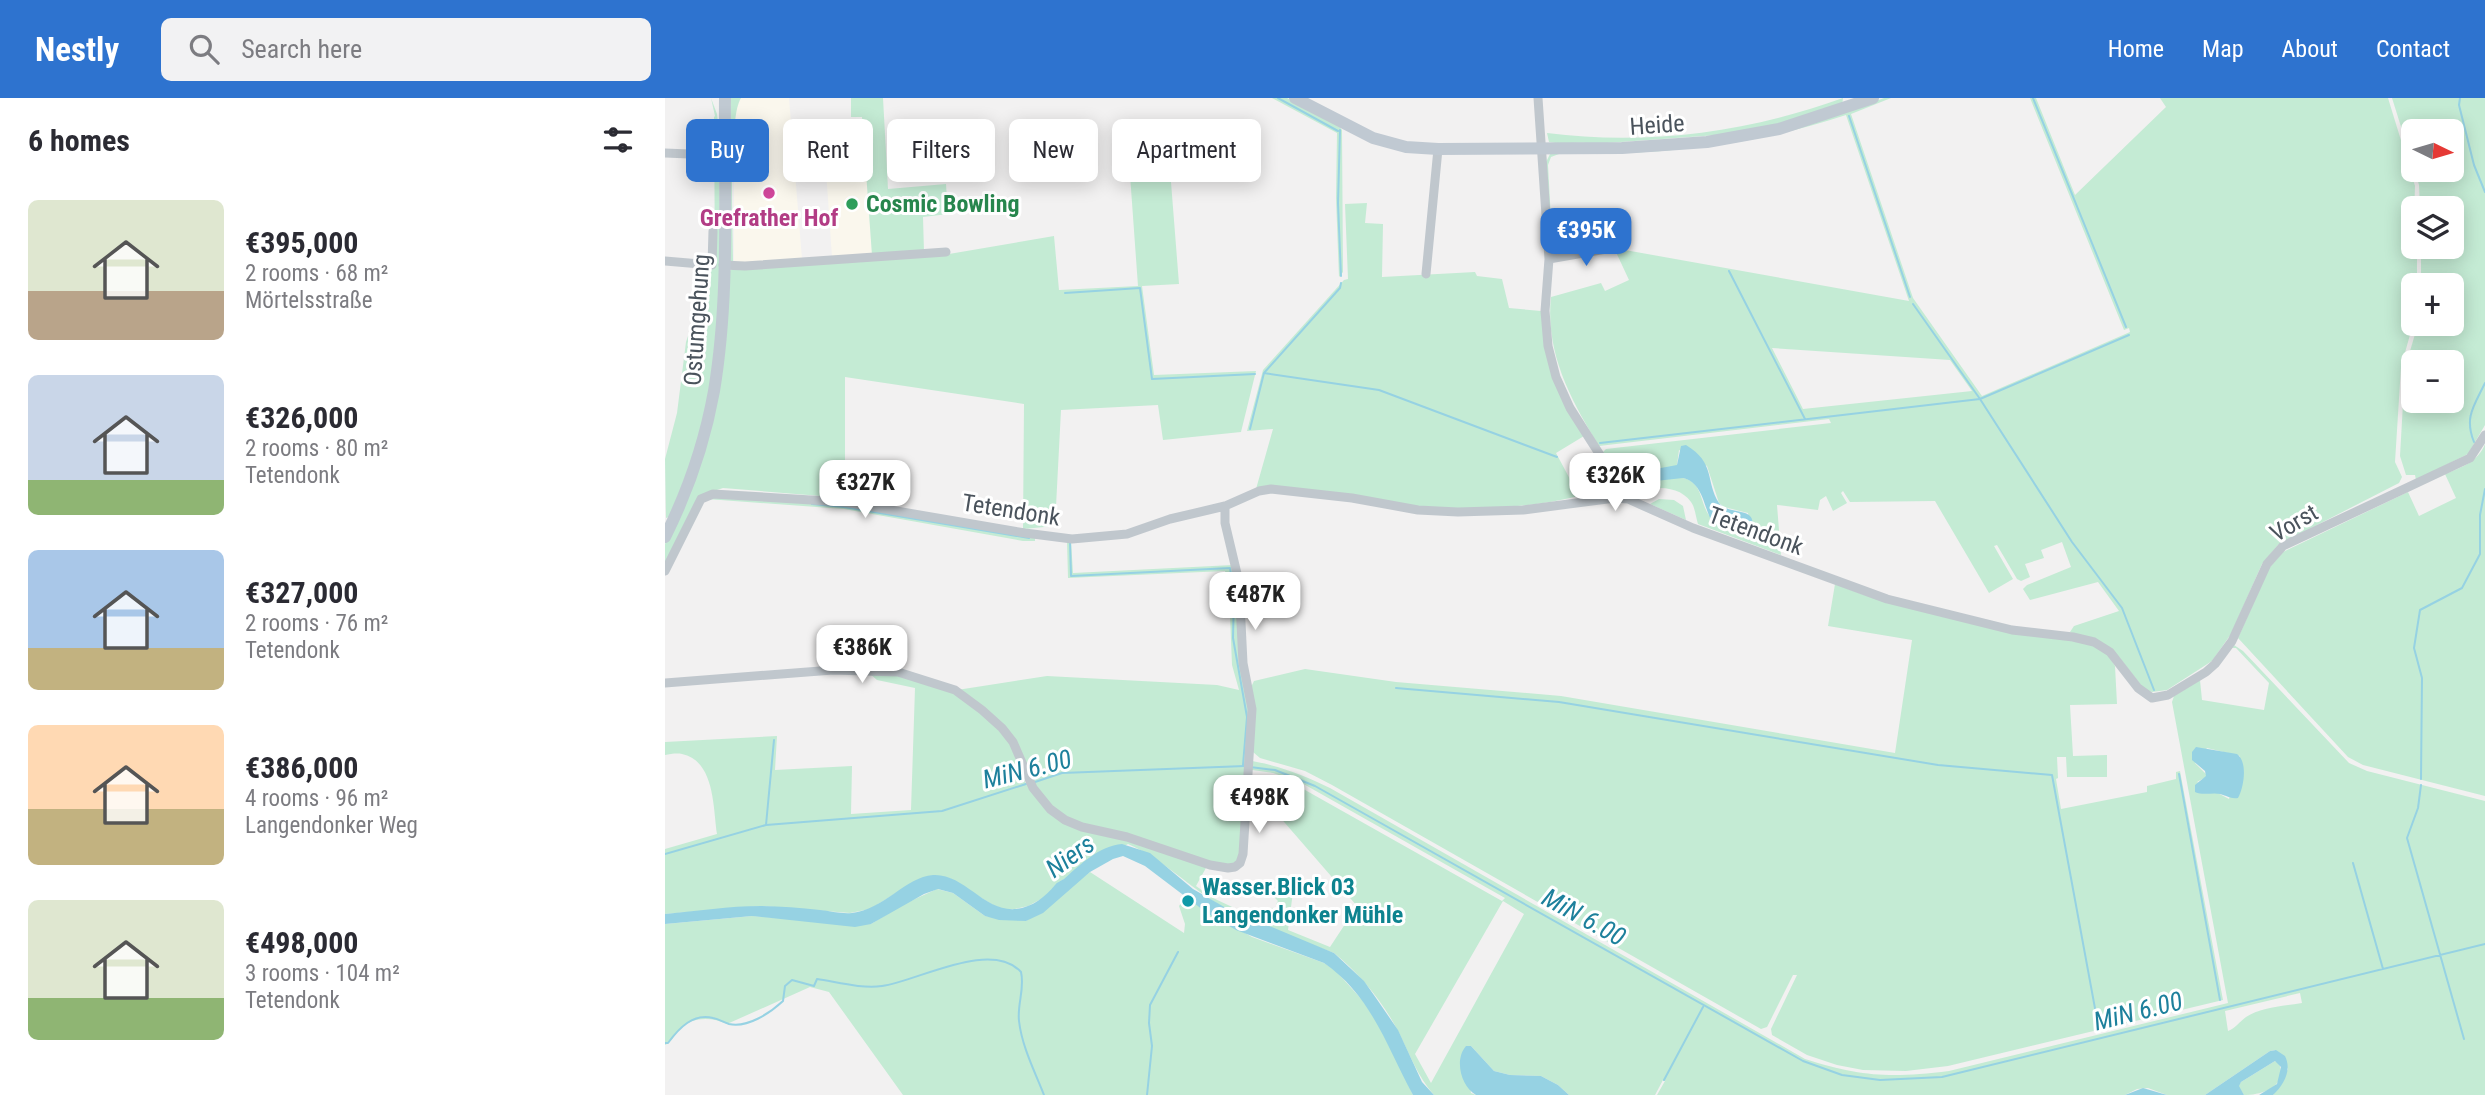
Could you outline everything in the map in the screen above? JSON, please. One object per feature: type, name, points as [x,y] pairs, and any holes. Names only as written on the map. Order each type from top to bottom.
[{"type":"street","name":"Ostumgehung","points":[[666,532],[695,465],[713,393],[721,326],[725,98]]},
{"type":"street","name":"Heide","points":[[1295,98],[1373,138],[1406,146],[1438,149],[1642,148],[1707,142],[1779,129],[1873,98]]},
{"type":"street","points":[[1538,98],[1549,259],[1545,311],[1548,346],[1556,377],[1570,408],[1628,499]]},
{"type":"street","points":[[1426,274],[1438,149]]},
{"type":"street","points":[[665,153],[686,154]]},
{"type":"street","points":[[665,261],[712,265],[713,231]]},
{"type":"street","points":[[1549,259],[1618,247]]},
{"type":"street","points":[[723,265],[745,266],[946,252]]},
{"type":"street","name":"Vorst","points":[[2168,695],[2206,673],[2215,664],[2232,641],[2267,564],[2283,546],[2470,458],[2485,435]]},
{"type":"street","name":"Tetendonk","points":[[665,570],[701,499],[713,494],[844,502],[1072,539],[1127,534],[1170,519],[1225,506],[1259,491],[1271,489],[1352,498],[1418,510],[1458,512],[1516,511],[1587,500],[1628,499],[1693,528],[1887,599],[2002,628],[2094,642],[2110,652],[2138,688],[2152,698],[2168,695]]},
{"type":"street","points":[[665,683],[833,670],[898,672],[954,690],[1002,728],[1013,742],[1033,788],[1050,809],[1065,820],[1082,827],[1127,837],[1210,865],[1228,868],[1240,863],[1243,853],[1252,709],[1243,663],[1239,582],[1225,523],[1225,506]]},
{"type":"shaded area","points":[[741,98],[789,98],[791,119],[783,119],[783,182],[796,182],[802,259],[734,263],[734,182],[769,182],[769,119],[735,119]]},
{"type":"shaded area","points":[[827,182],[867,182],[872,254],[832,257]]},
{"type":"green space","points":[[711,98],[718,119],[714,119]]},
{"type":"green space","points":[[731,98],[741,98],[735,119],[731,119]]},
{"type":"green space","points":[[851,98],[883,98],[888,189],[946,184],[948,214],[923,217],[924,252],[872,255],[867,182],[873,182],[873,119],[851,117]]},
{"type":"green space","points":[[1272,98],[1287,98],[1342,130],[1343,272],[1339,277],[1337,133]]},
{"type":"green space","points":[[1843,98],[1842,106],[1745,133],[1593,144],[1549,142],[1547,133],[1622,138],[1697,133],[1771,120]]},
{"type":"green space","points":[[1891,98],[1851,114],[1913,298],[1982,396],[2130,332],[2129,328],[2124,330],[2030,98],[2036,98],[2075,195],[2166,107],[2160,98],[2388,98],[2401,140],[2401,182],[2414,182],[2415,186],[2415,196],[2401,196],[2401,259],[2417,259],[2417,273],[2401,273],[2401,336],[2410,336],[2406,350],[2401,350],[2395,462],[2402,477],[2399,483],[2278,545],[2262,564],[2231,634],[2212,661],[2167,690],[2152,692],[2144,689],[2119,657],[2070,632],[2074,626],[2119,611],[2098,582],[2030,600],[2023,589],[2071,567],[2062,542],[2041,550],[2044,558],[2025,564],[2030,577],[2021,581],[2017,579],[1997,545],[1994,546],[2013,579],[1989,593],[1935,501],[1850,502],[1843,491],[1841,493],[1847,503],[1833,511],[1826,496],[1820,500],[1818,510],[1777,505],[1781,555],[1698,524],[1692,504],[1685,496],[1671,489],[1630,489],[1603,452],[1606,449],[1831,423],[1829,419],[1599,446],[1570,393],[1556,357],[1550,318],[1551,297],[1601,283],[1605,291],[1629,280],[1615,250],[1625,250],[1909,301],[1846,115],[1773,135],[1704,147],[1634,153],[1559,154],[1551,157],[1548,165],[1553,256],[1551,254],[1545,164],[1550,154],[1663,150]],"holes":[[[1772,348],[1950,360],[1972,391],[1803,409]],[[1679,450],[1707,466],[1719,503],[1724,507],[1748,513],[1750,532],[1724,527],[1709,516],[1699,490],[1683,478],[1677,465]]]},
{"type":"green space","points":[[2392,98],[2485,98],[2485,425],[2468,454],[2416,480],[2415,475],[2406,475],[2400,456],[2402,413],[2464,413],[2464,350],[2410,350],[2414,336],[2464,336],[2464,273],[2421,273],[2421,259],[2464,259],[2464,196],[2419,196],[2418,182],[2464,182],[2464,119],[2401,119],[2401,127]]},
{"type":"green space","points":[[714,182],[719,182],[718,326],[711,389],[688,470],[669,517],[666,518],[665,459],[677,413],[686,342],[711,268],[715,267]]},
{"type":"green space","points":[[730,182],[732,182],[733,263],[729,261]]},
{"type":"green space","points":[[1131,182],[1171,182],[1179,284],[1142,286],[1154,375],[1256,371],[1241,432],[1163,440],[1158,405],[1061,410],[1055,526],[1023,529],[1024,404],[845,377],[845,498],[723,488],[705,494],[665,565],[665,544],[704,448],[726,273],[734,268],[949,254],[1054,236],[1059,290],[1138,286]]},
{"type":"green space","points":[[1367,203],[1365,223],[1383,224],[1382,277],[1475,272],[1477,276],[1502,279],[1509,308],[1541,311],[1545,346],[1584,436],[1556,453],[1579,496],[1539,504],[1458,508],[1377,503],[1256,489],[1273,429],[1247,431],[1263,370],[1344,280],[1348,279],[1345,204]]},
{"type":"green space","points":[[2485,444],[2485,796],[2363,765],[2348,757],[2238,638],[2269,568],[2283,552],[2408,492],[2419,516],[2456,498],[2445,474],[2474,460]]},
{"type":"green space","points":[[713,496],[844,505],[1035,537],[1035,541],[844,509],[707,499]]},
{"type":"green space","points":[[1659,499],[1674,500],[1683,506],[1686,520],[1650,504]]},
{"type":"green space","points":[[1067,541],[1071,541],[1073,573],[1233,565],[1249,701],[1240,859],[1234,864],[1221,865],[1075,821],[1055,810],[1035,786],[1014,741],[957,690],[1047,676],[1217,685],[1239,690],[1232,665],[1229,590],[1225,571],[1068,578]]},
{"type":"green space","points":[[1835,584],[1864,595],[2087,642],[2107,653],[2115,666],[2117,704],[2070,705],[2073,756],[2107,755],[2107,777],[2067,777],[2066,757],[2057,757],[2056,779],[2061,809],[2147,792],[2147,786],[2176,779],[2176,772],[2180,771],[2223,1000],[1948,1066],[1906,1071],[1863,1070],[1837,1065],[1807,1055],[1772,1035],[1771,1029],[1797,975],[1793,975],[1767,1027],[1761,1029],[1332,785],[1305,771],[1260,758],[1253,752],[1251,687],[1254,681],[1305,669],[1396,682],[1561,696],[1895,753],[1912,640],[1828,626]]},
{"type":"green space","points":[[2234,645],[2243,651],[2349,763],[2367,771],[2485,801],[2485,1095],[2273,1095],[2288,1069],[2275,1050],[2205,1095],[2167,1095],[2148,1088],[2137,1089],[2125,1095],[1657,1095],[1665,1081],[1663,1080],[1655,1095],[1569,1095],[1541,1076],[1510,1075],[1494,1071],[1471,1046],[1466,1046],[1471,1093],[1476,1095],[1434,1095],[1379,1000],[1344,961],[1334,953],[1263,926],[1223,907],[1141,850],[1128,844],[1061,881],[1045,897],[1015,909],[1003,909],[993,905],[949,878],[919,879],[870,909],[850,913],[762,906],[665,914],[665,849],[717,834],[707,776],[693,758],[680,754],[665,755],[665,742],[777,736],[775,770],[852,766],[851,814],[911,810],[915,688],[877,680],[867,671],[893,673],[957,694],[981,712],[1011,743],[1025,782],[1053,815],[1207,866],[1196,886],[1213,898],[1262,921],[1272,908],[1274,910],[1278,906],[1274,897],[1290,880],[1294,884],[1288,930],[1330,947],[1357,906],[1251,784],[1251,779],[1256,775],[1273,777],[1298,786],[1502,901],[1505,898],[1300,782],[1273,773],[1252,770],[1252,761],[1292,772],[1330,788],[1805,1059],[1860,1073],[1910,1075],[1949,1071],[2228,1003],[2172,702],[2174,696],[2200,680],[2202,700],[2264,710],[2269,683],[2236,648],[2232,648]],"holes":[[[2207,748],[2240,756],[2229,799],[2197,782],[2206,777],[2206,774],[2195,763]],[[1503,901],[1524,914],[1431,1083],[1415,1054]],[[2300,993],[2302,1003],[2259,1011],[2228,1031],[2225,1011]]]},
{"type":"green space","points":[[1090,872],[1184,933],[1185,924],[1179,906],[1186,896],[1201,908],[1252,937],[1324,963],[1336,971],[1363,1001],[1383,1031],[1413,1095],[903,1095],[829,992],[810,987],[727,1024],[709,1019],[691,1022],[665,1045],[665,924],[752,916],[871,924],[904,904],[937,889],[953,893],[985,916],[1026,921]]},
{"type":"green space","points":[[2275,1061],[2279,1063],[2281,1071],[2277,1084],[2265,1091],[2244,1095],[2238,1086],[2241,1082]]},
{"type":"water","points":[[1686,445],[1706,465],[1719,503],[1723,507],[1748,514],[1751,518],[1750,532],[1745,533],[1711,520],[1698,489],[1689,480],[1683,478],[1637,483],[1634,481],[1634,473],[1677,465],[1681,446]]},
{"type":"water","points":[[2196,747],[2237,754],[2243,763],[2244,775],[2238,798],[2195,792],[2195,785],[2206,776],[2205,771],[2192,760],[2192,752]]},
{"type":"water","points":[[1122,844],[1150,853],[1193,889],[1226,908],[1334,953],[1364,981],[1376,998],[1398,1030],[1422,1082],[1434,1095],[1413,1095],[1366,1006],[1354,990],[1324,963],[1236,930],[1207,913],[1145,866],[1123,856],[1090,872],[1043,913],[1026,921],[999,920],[985,916],[953,893],[938,889],[871,924],[855,927],[752,916],[665,924],[665,914],[737,907],[775,906],[840,913],[863,911],[913,881],[933,875],[955,880],[994,905],[1016,909],[1038,901],[1098,852]]},
{"type":"water","points":[[1466,1046],[1471,1046],[1494,1071],[1510,1075],[1541,1076],[1569,1095],[1476,1095],[1466,1086],[1461,1072],[1460,1058]]},
{"type":"water","points":[[2276,1050],[2285,1056],[2288,1067],[2281,1087],[2273,1095],[2259,1095],[2277,1084],[2281,1067],[2275,1061],[2241,1082],[2239,1086],[2244,1095],[2205,1095],[2270,1051]]},
{"type":"water","points":[[2143,1088],[2167,1095],[2125,1095]]},
{"type":"waterway","points":[[1278,98],[1338,131]]},
{"type":"waterway","points":[[2033,98],[2126,327]]},
{"type":"waterway","points":[[2460,98],[2459,105],[2474,165],[2485,192]]},
{"type":"waterway","points":[[1849,116],[1910,297]]},
{"type":"waterway","points":[[1340,130],[1338,203],[1341,276]]},
{"type":"waterway","points":[[1729,271],[1805,419]]},
{"type":"waterway","points":[[1250,429],[1264,373],[1340,288],[1341,283]]},
{"type":"waterway","points":[[1065,293],[1140,288],[1152,379],[1255,374]]},
{"type":"waterway","points":[[1600,443],[1980,399],[1913,304]]},
{"type":"waterway","points":[[2129,335],[1980,399],[2072,542],[2122,608],[2154,690]]},
{"type":"waterway","points":[[1264,373],[1379,390],[1557,457]]},
{"type":"waterway","points":[[2474,442],[2470,418],[2485,383]]},
{"type":"waterway","points":[[2421,779],[2422,678],[2414,648],[2420,610],[2462,588],[2480,554],[2480,515],[2485,489]]},
{"type":"waterway","points":[[812,504],[1029,538]]},
{"type":"waterway","points":[[1070,541],[1071,576],[1230,568],[1234,594],[1233,638],[1247,717],[1243,765]]},
{"type":"waterway","points":[[1396,688],[1559,702],[1938,765],[2052,775],[2099,1030]]},
{"type":"waterway","points":[[766,825],[774,740]]},
{"type":"waterway","name":"MiN 6.00","points":[[1035,782],[1062,773],[1245,766]]},
{"type":"waterway","name":"MiN 6.00","points":[[1250,767],[1275,770],[1315,786],[1803,1061],[1842,1075],[1880,1080],[1942,1077],[2485,944]]},
{"type":"waterway","points":[[2179,774],[2220,1000]]},
{"type":"waterway","name":"MiN 6.00","points":[[665,854],[766,825],[942,811],[1026,784]]},
{"type":"waterway","points":[[2421,785],[2418,808],[2407,838],[2464,1039]]},
{"type":"waterway","points":[[2353,863],[2383,969]]},
{"type":"waterway","points":[[1147,1095],[1152,1046],[1150,1005],[1178,952]]},
{"type":"waterway","points":[[665,1043],[687,1023],[699,1018],[713,1018],[736,1025],[758,1018],[783,1001],[785,986],[792,980],[814,986],[817,979],[874,987],[897,983],[954,965],[992,960],[1008,963],[1021,972],[1021,1031],[1044,1095]]},
{"type":"waterway","points":[[1664,1080],[1703,1007]]},
{"type":"place","name":"Grefrather Hof","points":[[769,193]]},
{"type":"place","name":"Cosmic Bowling","points":[[852,204]]},
{"type":"place","name":"Wasser.Blick 03 Langendonker Mühle","points":[[1188,901]]},
{"type":"water label","name":"Niers","points":[[1070,856]]}]
